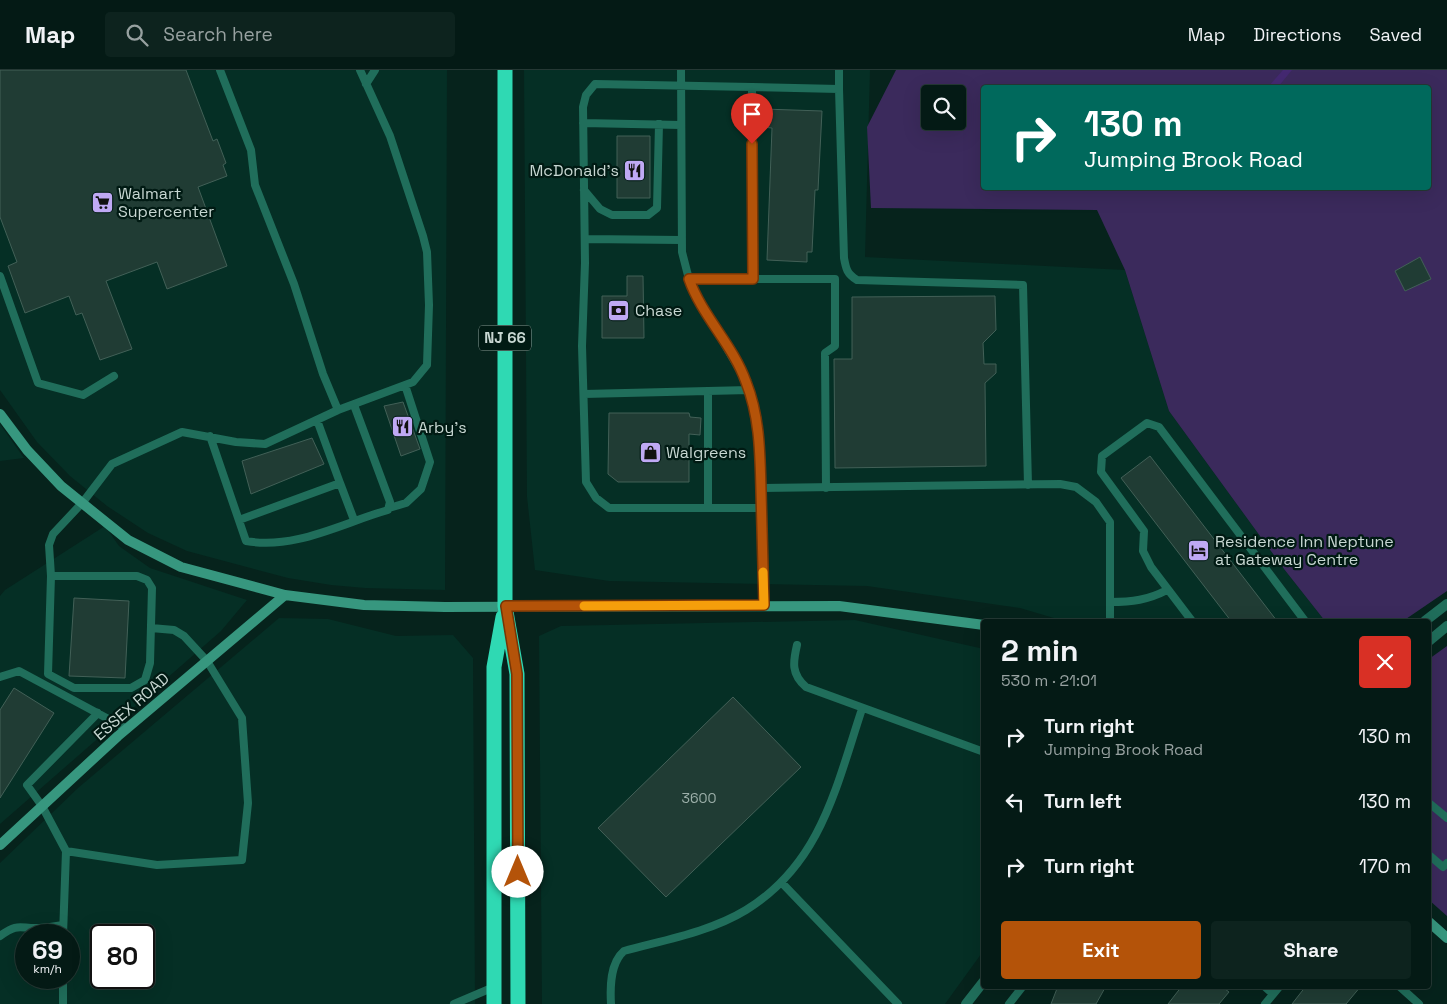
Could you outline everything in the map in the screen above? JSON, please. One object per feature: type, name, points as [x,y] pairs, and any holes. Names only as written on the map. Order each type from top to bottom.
[{"type":"highway","name":"NJ 66","points":[[505,70],[506,606],[517,674],[518,1004]]},
{"type":"highway","name":"NJ 66","points":[[494,1004],[494,667],[506,606]]},
{"type":"street","points":[[0,414],[45,470],[128,540],[160,558],[210,576],[285,595],[364,605],[764,605],[862,608],[981,625]]},
{"type":"street","name":"ESSEX ROAD","points":[[0,845],[127,728],[285,595]]},
{"type":"street","points":[[1428,619],[1447,604]]},
{"type":"street","points":[[1431,638],[1447,626]]},
{"type":"street","points":[[1431,923],[1445,932]]},
{"type":"street","points":[[966,1004],[981,985]]},
{"type":"lane","points":[[220,70],[251,150],[256,185],[294,284],[323,374],[338,410]]},
{"type":"lane","points":[[51,576],[137,576],[147,580],[152,588],[150,663],[145,680],[130,688],[74,688],[48,674],[51,576],[49,545],[53,534],[83,502],[112,464],[182,432],[236,442],[265,444],[338,410],[413,382],[427,365],[429,305],[427,252],[390,136],[360,70]]},
{"type":"lane","points":[[366,84],[375,70]]},
{"type":"lane","points":[[681,70],[681,240],[689,279],[707,315],[736,361],[749,390],[756,416],[762,508],[764,605]]},
{"type":"lane","points":[[839,70],[844,258],[850,276],[857,280],[1022,285],[1028,485]]},
{"type":"lane","points":[[762,508],[609,508],[600,503],[586,482],[582,346],[585,239],[584,100],[589,90],[595,84],[681,84],[839,89]]},
{"type":"lane","points":[[752,86],[753,279]]},
{"type":"lane","points":[[583,123],[681,125]]},
{"type":"lane","points":[[584,190],[600,209],[612,215],[648,215],[657,208],[659,124]]},
{"type":"lane","points":[[585,239],[681,240]]},
{"type":"lane","points":[[0,276],[38,383],[83,395],[114,376]]},
{"type":"lane","points":[[689,279],[835,279],[850,276]]},
{"type":"lane","points":[[826,488],[825,353],[835,346],[835,279]]},
{"type":"lane","points":[[210,436],[246,541],[267,545],[296,540],[406,503],[421,489],[430,462],[405,385]]},
{"type":"lane","points":[[584,394],[749,390]]},
{"type":"lane","points":[[708,391],[708,508]]},
{"type":"lane","points":[[354,405],[390,502],[389,508]]},
{"type":"lane","points":[[317,420],[354,520]]},
{"type":"lane","points":[[1190,619],[1167,590],[1143,551],[1144,531],[1100,472],[1102,456],[1147,423],[1159,427],[1303,619]]},
{"type":"lane","points":[[239,520],[340,483]]},
{"type":"lane","points":[[761,488],[1060,484],[1076,487],[1096,502],[1110,522],[1110,619]]},
{"type":"lane","points":[[1110,602],[1133,602],[1152,598],[1167,590]]},
{"type":"lane","points":[[66,851],[157,865],[242,860],[248,803],[242,718],[207,661],[184,636],[174,630],[151,628]]},
{"type":"lane","points":[[797,645],[793,664],[799,681],[817,692],[981,751]]},
{"type":"lane","points":[[0,677],[19,671],[127,728]]},
{"type":"lane","points":[[611,1004],[613,972],[620,955],[624,951],[704,928],[745,911],[782,883],[810,848],[829,806],[862,709]]},
{"type":"lane","points":[[64,924],[66,851],[42,806],[27,785],[98,713]]},
{"type":"lane","points":[[1431,805],[1447,818]]},
{"type":"lane","points":[[1431,857],[1443,867],[1447,863]]},
{"type":"lane","points":[[782,883],[898,1004]]},
{"type":"lane","points":[[0,936],[8,930],[15,928]]},
{"type":"lane","points":[[454,1004],[494,987]]},
{"type":"lane","points":[[63,989],[63,1004]]},
{"type":"lane","points":[[1009,1004],[1021,989]]},
{"type":"lane","points":[[1267,989],[1273,994]]},
{"type":"lane","points":[[1265,1004],[1277,989]]},
{"type":"lane","points":[[1402,989],[1419,1004]]},
{"type":"shaded area","points":[[0,70],[447,70],[445,590],[365,588],[331,585],[288,578],[187,551],[148,533],[107,506],[70,476],[37,442],[0,390]]},
{"type":"shaded area","points":[[524,70],[870,70],[865,257],[1125,270],[1169,411],[1284,569],[1323,619],[1057,619],[1020,608],[867,586],[609,581],[535,570],[527,497]]},
{"type":"shaded area","points":[[896,70],[1447,70],[1447,591],[1406,619],[1323,619],[1284,569],[1169,411],[1125,270],[1097,210],[871,208],[867,127]]},
{"type":"shaded area","points":[[1283,70],[1292,70],[1280,85],[1270,85]]},
{"type":"shaded area","points":[[0,424],[24,458],[0,461]]},
{"type":"shaded area","points":[[105,526],[119,546],[150,568],[247,600],[221,631],[0,824],[0,596],[5,590]]},
{"type":"shaded area","points":[[279,618],[328,619],[396,636],[453,635],[473,658],[475,1004],[0,1004],[0,863],[78,788]]},
{"type":"shaded area","points":[[855,620],[981,648],[981,954],[945,1004],[542,1004],[539,636],[561,626]]},
{"type":"shaded area","points":[[1447,646],[1447,916],[1431,902],[1431,658]]},
{"type":"building","name":"Walmart Supercenter","points":[[0,70],[186,70],[213,141],[217,139],[226,163],[223,165],[227,176],[198,187],[227,266],[167,289],[157,262],[106,281],[132,349],[100,360],[82,313],[76,315],[69,296],[25,313],[8,266],[17,262],[0,217]]},
{"type":"building","points":[[763,109],[822,111],[818,190],[815,190],[812,252],[807,252],[807,262],[767,260],[772,128],[762,127]]},
{"type":"building","points":[[617,136],[650,136],[650,198],[617,198]]},
{"type":"building","points":[[1420,257],[1431,279],[1405,291],[1395,271]]},
{"type":"building","points":[[627,276],[643,276],[644,338],[602,338],[602,296],[627,296]]},
{"type":"building","points":[[995,296],[996,330],[983,343],[984,364],[996,364],[996,373],[985,383],[986,466],[835,468],[834,359],[852,359],[852,297]]},
{"type":"building","name":"Arby's","points":[[403,402],[420,449],[401,456],[384,406]]},
{"type":"building","points":[[609,413],[689,413],[690,417],[701,418],[700,435],[689,434],[689,482],[618,482],[608,474]]},
{"type":"building","points":[[312,438],[324,464],[251,494],[242,461]]},
{"type":"building","name":"Residence Inn Neptune at Gateway Centre","points":[[1150,456],[1275,619],[1229,619],[1121,478]]},
{"type":"building","points":[[74,598],[129,601],[125,678],[69,676]]},
{"type":"building","points":[[14,688],[54,713],[0,798],[0,710]]},
{"type":"building","points":[[733,697],[801,767],[666,897],[598,828]]},
{"type":"building","points":[[1057,989],[1104,989],[1096,1004],[1051,1004]]},
{"type":"building","points":[[1180,989],[1225,989],[1229,992],[1219,1004],[1168,1004]]},
{"type":"building","points":[[1304,989],[1358,989],[1346,1004],[1292,1004]]},
{"type":"slow traffic","points":[[584,606],[764,605],[763,572]]},
{"type":"place","name":"McDonald's","points":[[635,170]]},
{"type":"place","name":"Walmart Supercenter","points":[[102,202]]},
{"type":"place","name":"Chase","points":[[619,310]]},
{"type":"place","name":"Arby's","points":[[402,427]]},
{"type":"place","name":"Walgreens","points":[[650,452]]},
{"type":"place","name":"Residence Inn Neptune at Gateway Centre","points":[[1199,550]]},
{"type":"route","points":[[518,872],[517,674],[506,606],[764,605],[760,455],[756,416],[746,381],[721,335],[707,315],[689,279],[753,279],[752,144]]}]
